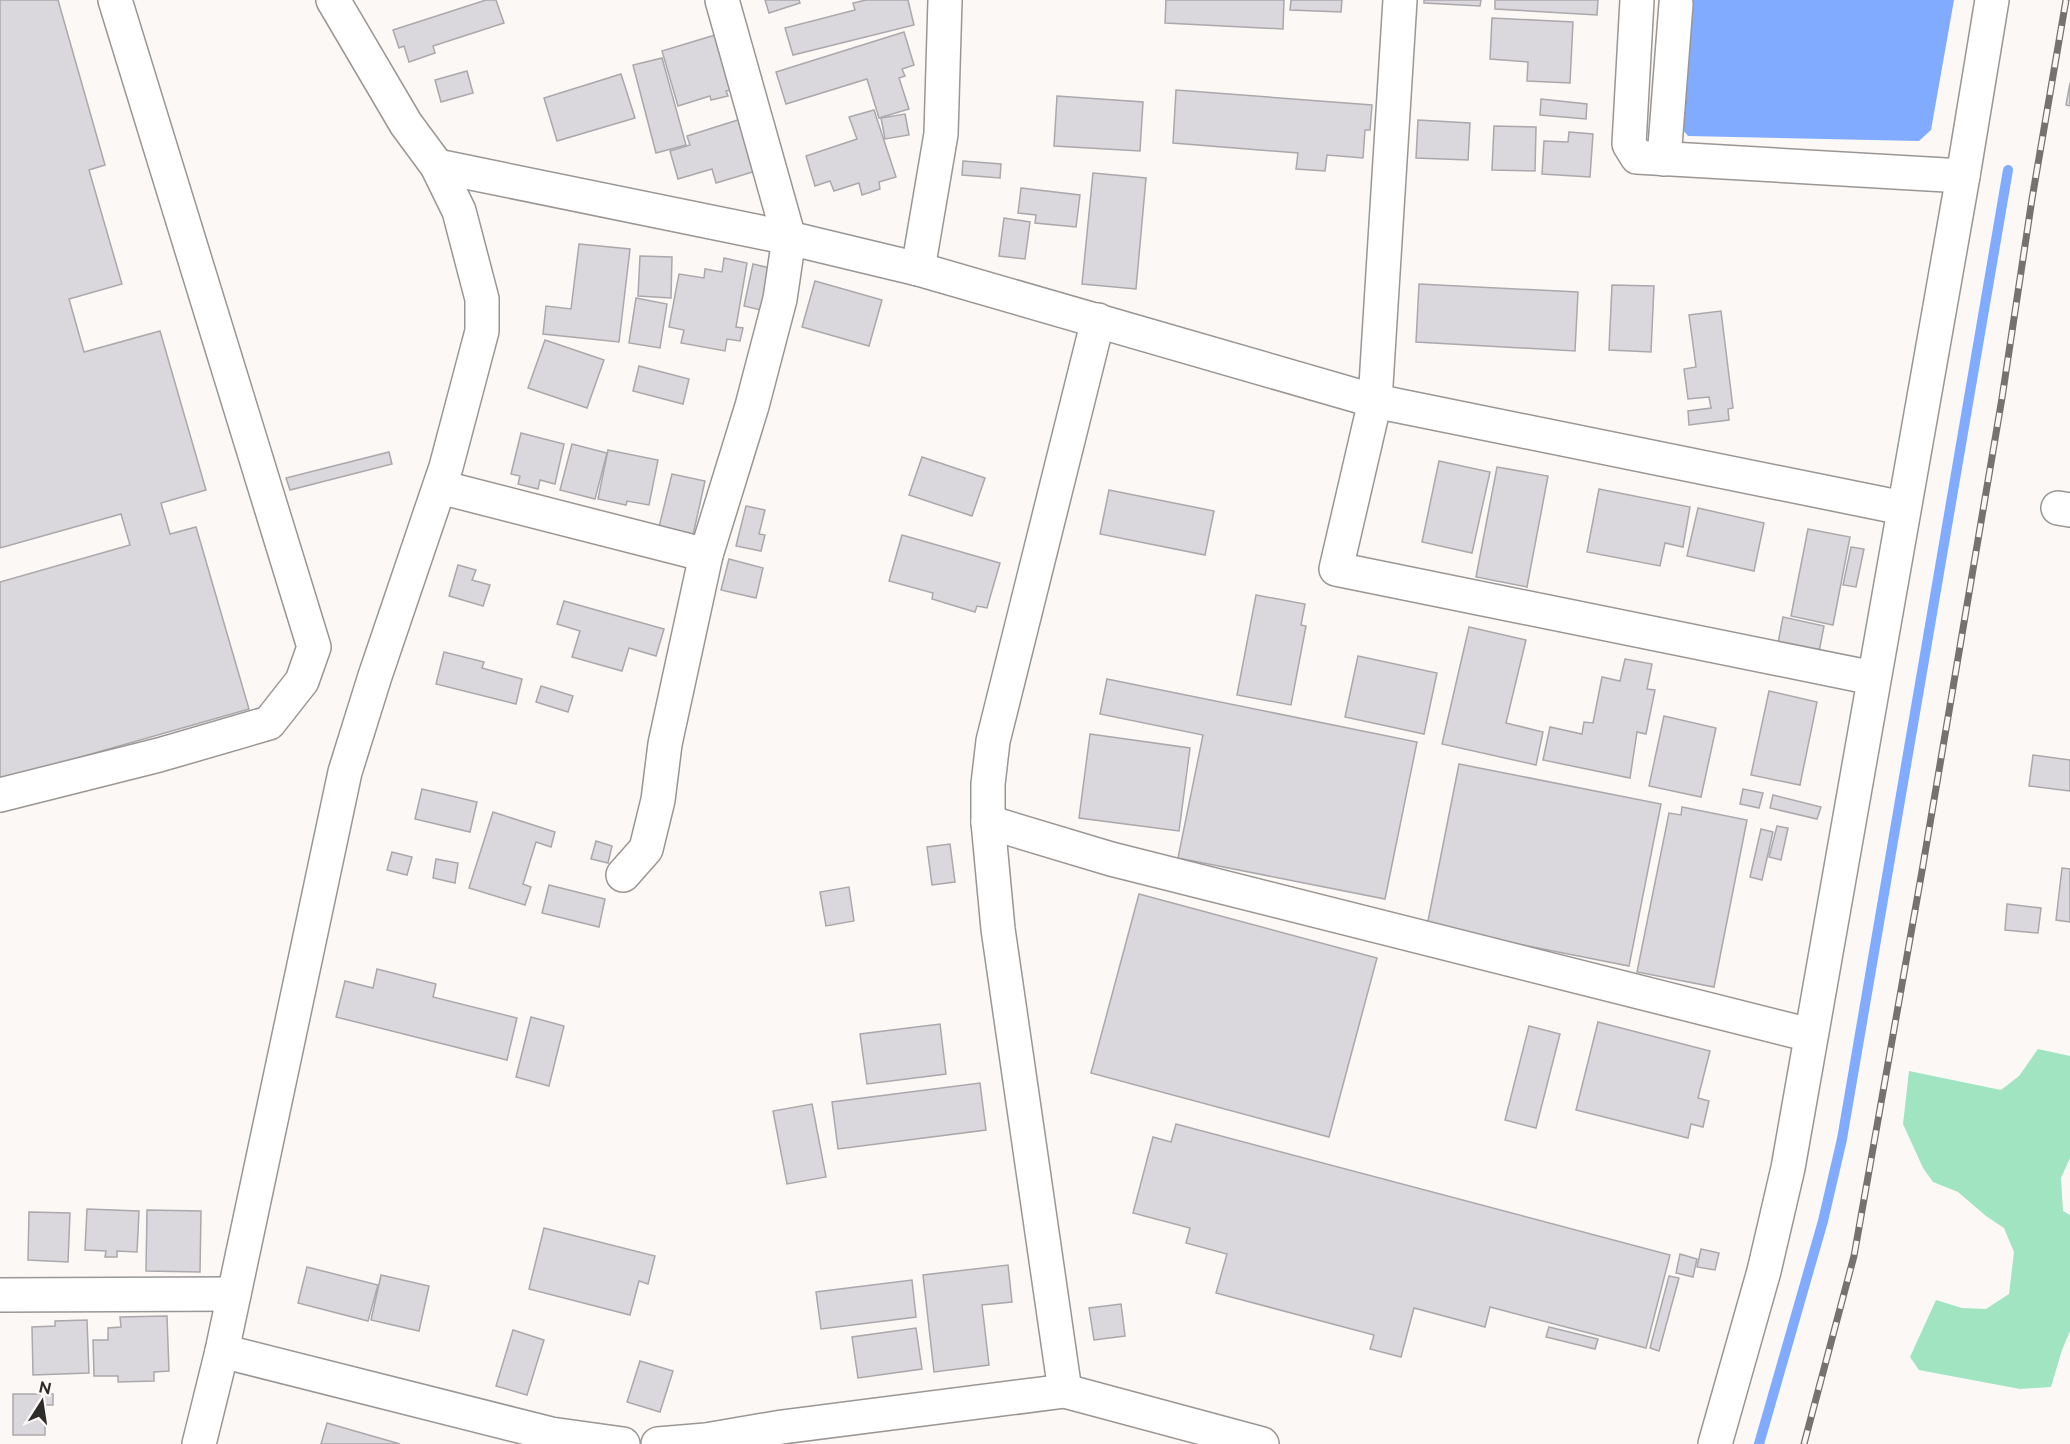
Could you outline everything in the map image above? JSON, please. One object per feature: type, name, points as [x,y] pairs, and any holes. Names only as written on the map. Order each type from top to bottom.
[{"type":"street","points":[[0,795],[159,755],[269,723],[302,681],[314,647],[115,0]]},
{"type":"street","points":[[199,1444],[222,1351],[345,772],[375,676],[440,487],[482,331],[482,299],[459,211],[437,166],[406,124],[333,0]]},
{"type":"street","points":[[623,875],[646,849],[658,800],[665,744],[706,555],[780,300],[789,238],[722,0]]},
{"type":"street","points":[[918,269],[941,134],[945,0]]},
{"type":"street","points":[[1400,0],[1375,401],[1336,570],[1873,678]]},
{"type":"street","points":[[1637,0],[1629,144],[1638,157],[1963,176]]},
{"type":"street","points":[[1715,1444],[1764,1272],[1788,1168],[1992,0]]},
{"type":"street","points":[[1664,159],[1676,4]]},
{"type":"street","points":[[437,166],[789,238],[918,269],[1375,401],[1903,508]]},
{"type":"street","points":[[1065,1391],[999,929],[988,822],[988,784],[993,741],[1098,320]]},
{"type":"street","points":[[440,487],[706,555]]},
{"type":"street","points":[[988,822],[1122,862],[1810,1035]]},
{"type":"street","points":[[0,1294],[234,1294]]},
{"type":"street","points":[[222,1351],[551,1434],[623,1444]]},
{"type":"street","points":[[658,1444],[706,1440],[782,1427],[1065,1391],[1262,1444]]},
{"type":"green space","points":[[2038,1049],[2070,1056],[2070,1158],[2061,1178],[2063,1211],[2070,1215],[2070,1331],[2051,1387],[2020,1389],[1919,1370],[1910,1357],[1936,1300],[1962,1308],[1986,1309],[2009,1294],[2014,1252],[2004,1228],[1958,1192],[1933,1182],[1923,1168],[1903,1124],[1909,1071],[2001,1090],[2019,1076]]},
{"type":"water","points":[[1688,0],[1954,0],[1931,130],[1919,141],[1688,136],[1676,122]]},
{"type":"building","points":[[0,0],[58,0],[105,165],[89,170],[122,284],[69,299],[84,352],[160,331],[206,490],[161,503],[170,534],[196,527],[249,709],[0,780],[0,582],[130,545],[121,514],[0,548]]},
{"type":"building","points":[[486,0],[496,0],[504,23],[433,46],[435,53],[409,62],[404,46],[399,48],[393,30]]},
{"type":"building","points":[[765,0],[799,0],[800,3],[769,13]]},
{"type":"building","points":[[866,0],[908,0],[914,25],[793,55],[785,28],[855,10],[853,3]]},
{"type":"building","points":[[1166,0],[1284,0],[1283,29],[1165,23]]},
{"type":"building","points":[[1291,0],[1342,0],[1341,12],[1290,10]]},
{"type":"building","points":[[1424,0],[1481,0],[1480,6],[1424,3]]},
{"type":"building","points":[[1495,0],[1598,0],[1597,15],[1495,9]]},
{"type":"building","points":[[1492,18],[1573,22],[1570,83],[1527,81],[1528,62],[1490,59]]},
{"type":"building","points":[[904,32],[914,65],[902,69],[905,76],[899,78],[909,109],[879,118],[867,79],[786,104],[776,72]]},
{"type":"building","points":[[715,35],[731,90],[726,91],[728,96],[711,100],[710,96],[678,106],[662,51]]},
{"type":"building","points":[[662,58],[686,145],[656,153],[633,65]]},
{"type":"building","points":[[467,71],[473,93],[441,102],[435,80]]},
{"type":"building","points":[[621,74],[635,118],[557,141],[544,98]]},
{"type":"building","points":[[2070,83],[2070,106],[2066,105]]},
{"type":"building","points":[[1176,90],[1372,105],[1370,130],[1365,130],[1363,158],[1327,155],[1325,171],[1296,169],[1298,153],[1173,143]]},
{"type":"building","points":[[1057,96],[1143,102],[1140,151],[1054,146]]},
{"type":"building","points":[[1541,99],[1587,104],[1586,119],[1540,115]]},
{"type":"building","points":[[874,110],[896,177],[879,182],[880,189],[862,195],[859,183],[834,191],[830,181],[815,186],[806,156],[857,139],[849,117]]},
{"type":"building","points":[[905,114],[909,135],[885,139],[881,118]]},
{"type":"building","points":[[741,119],[756,171],[716,183],[712,169],[678,179],[670,151],[690,145],[687,136]]},
{"type":"building","points":[[1418,120],[1470,123],[1468,160],[1416,158]]},
{"type":"building","points":[[1494,126],[1536,127],[1535,171],[1492,170]]},
{"type":"building","points":[[1569,132],[1593,134],[1590,177],[1542,174],[1544,141],[1568,142]]},
{"type":"building","points":[[963,161],[1001,164],[1000,178],[962,175]]},
{"type":"building","points":[[1093,173],[1146,178],[1136,289],[1082,284]]},
{"type":"building","points":[[1021,188],[1080,195],[1076,227],[1035,223],[1036,215],[1018,213]]},
{"type":"building","points":[[1004,218],[1030,222],[1025,259],[999,256]]},
{"type":"building","points":[[579,244],[630,249],[619,342],[543,334],[546,306],[571,309]]},
{"type":"building","points":[[640,256],[672,257],[671,298],[638,296]]},
{"type":"building","points":[[724,258],[747,263],[736,327],[743,328],[740,341],[727,339],[725,351],[681,343],[684,330],[669,327],[679,274],[704,278],[705,269],[722,272]]},
{"type":"building","points":[[753,264],[774,269],[765,311],[744,306]]},
{"type":"building","points":[[815,281],[882,300],[869,346],[802,327]]},
{"type":"building","points":[[1419,284],[1578,292],[1575,351],[1416,342]]},
{"type":"building","points":[[1612,285],[1654,286],[1651,352],[1609,350]]},
{"type":"building","points":[[636,298],[667,304],[660,348],[629,343]]},
{"type":"building","points":[[1721,311],[1733,408],[1728,409],[1729,420],[1689,425],[1688,411],[1711,408],[1709,397],[1688,399],[1684,369],[1696,367],[1689,315]]},
{"type":"building","points":[[545,340],[604,360],[587,408],[528,388]]},
{"type":"building","points":[[639,366],[689,379],[683,404],[633,391]]},
{"type":"building","points":[[521,433],[564,444],[555,484],[540,480],[538,489],[518,484],[520,476],[511,474]]},
{"type":"building","points":[[572,444],[607,453],[595,499],[560,490]]},
{"type":"building","points":[[608,450],[658,460],[649,505],[627,501],[626,505],[598,499]]},
{"type":"building","points":[[389,452],[392,464],[290,490],[286,478]]},
{"type":"building","points":[[922,457],[985,478],[972,516],[909,495]]},
{"type":"building","points":[[1439,461],[1490,472],[1472,553],[1422,542]]},
{"type":"building","points":[[1497,467],[1548,476],[1527,587],[1476,577]]},
{"type":"building","points":[[672,474],[705,481],[693,535],[659,527]]},
{"type":"building","points":[[1599,489],[1690,507],[1683,547],[1665,543],[1660,566],[1587,552]]},
{"type":"building","points":[[1109,490],[1214,511],[1205,555],[1100,534]]},
{"type":"building","points":[[746,506],[765,510],[759,534],[765,535],[761,551],[736,546]]},
{"type":"building","points":[[1698,508],[1764,523],[1754,571],[1687,556]]},
{"type":"building","points":[[1808,529],[1850,537],[1833,625],[1791,616]]},
{"type":"building","points":[[902,535],[1000,563],[987,608],[977,606],[975,612],[932,599],[933,593],[889,581]]},
{"type":"building","points":[[1851,547],[1864,549],[1856,587],[1843,585]]},
{"type":"building","points":[[729,559],[763,568],[756,598],[721,590]]},
{"type":"building","points":[[458,565],[476,570],[472,580],[490,585],[483,606],[449,596]]},
{"type":"building","points":[[1256,595],[1305,604],[1301,625],[1306,626],[1291,705],[1237,695]]},
{"type":"building","points":[[564,601],[664,629],[656,656],[629,648],[622,671],[572,657],[580,631],[557,624]]},
{"type":"building","points":[[1783,617],[1824,626],[1819,652],[1778,643]]},
{"type":"building","points":[[1469,627],[1526,640],[1506,723],[1543,732],[1536,765],[1442,744]]},
{"type":"building","points":[[444,652],[484,662],[482,668],[522,679],[516,704],[436,684]]},
{"type":"building","points":[[1358,656],[1437,673],[1424,734],[1345,717]]},
{"type":"building","points":[[1625,659],[1652,664],[1647,689],[1655,690],[1646,734],[1637,732],[1630,778],[1543,760],[1550,727],[1582,734],[1584,722],[1593,723],[1602,677],[1620,681]]},
{"type":"building","points":[[1107,679],[1417,742],[1385,899],[1178,858],[1203,735],[1100,714]]},
{"type":"building","points":[[541,686],[573,696],[568,712],[536,702]]},
{"type":"building","points":[[1769,691],[1817,702],[1800,785],[1751,775]]},
{"type":"building","points":[[1664,716],[1716,728],[1701,797],[1649,786]]},
{"type":"building","points":[[1090,734],[1190,748],[1179,831],[1079,818]]},
{"type":"building","points":[[2033,755],[2070,760],[2070,791],[2029,786]]},
{"type":"building","points":[[1459,764],[1661,804],[1629,966],[1427,926]]},
{"type":"building","points":[[422,789],[477,802],[470,832],[415,819]]},
{"type":"building","points":[[1743,789],[1763,793],[1759,808],[1740,804]]},
{"type":"building","points":[[1773,795],[1821,807],[1817,819],[1770,808]]},
{"type":"building","points":[[1682,807],[1747,820],[1714,987],[1637,972],[1669,813],[1681,815]]},
{"type":"building","points":[[493,812],[555,832],[551,847],[536,842],[523,884],[531,887],[525,905],[469,888]]},
{"type":"building","points":[[1777,826],[1788,828],[1781,860],[1769,857]]},
{"type":"building","points":[[1761,829],[1773,832],[1762,880],[1750,877]]},
{"type":"building","points":[[596,841],[612,846],[608,863],[591,859]]},
{"type":"building","points":[[950,844],[955,882],[932,885],[927,847]]},
{"type":"building","points":[[392,852],[412,857],[407,875],[387,870]]},
{"type":"building","points":[[436,859],[458,863],[455,883],[433,878]]},
{"type":"building","points":[[2062,868],[2070,869],[2070,922],[2056,920]]},
{"type":"building","points":[[549,885],[605,899],[599,927],[542,913]]},
{"type":"building","points":[[849,887],[854,921],[826,926],[820,892]]},
{"type":"building","points":[[1139,894],[1377,958],[1329,1137],[1091,1073]]},
{"type":"building","points":[[2007,904],[2041,908],[2038,933],[2005,930]]},
{"type":"building","points":[[377,969],[436,984],[433,997],[517,1018],[507,1060],[336,1017],[345,981],[373,988]]},
{"type":"building","points":[[531,1017],[564,1026],[549,1086],[516,1077]]},
{"type":"building","points":[[1598,1022],[1710,1051],[1698,1098],[1709,1101],[1703,1127],[1691,1124],[1688,1138],[1576,1110]]},
{"type":"building","points":[[940,1024],[946,1074],[867,1084],[860,1034]]},
{"type":"building","points":[[1529,1026],[1560,1034],[1536,1128],[1505,1120]]},
{"type":"building","points":[[980,1083],[986,1130],[838,1149],[832,1102]]},
{"type":"building","points":[[812,1104],[826,1177],[787,1184],[773,1111]]},
{"type":"building","points":[[1176,1124],[1670,1255],[1646,1348],[1490,1307],[1485,1327],[1414,1308],[1401,1357],[1370,1349],[1374,1335],[1216,1293],[1227,1254],[1186,1243],[1190,1228],[1133,1213],[1153,1137],[1171,1142]]},
{"type":"building","points":[[87,1209],[139,1211],[137,1252],[117,1251],[117,1257],[105,1257],[106,1251],[85,1250]]},
{"type":"building","points":[[147,1210],[201,1211],[200,1272],[146,1271]]},
{"type":"building","points":[[29,1212],[70,1213],[68,1262],[28,1260]]},
{"type":"building","points":[[544,1228],[655,1256],[648,1284],[639,1281],[630,1315],[529,1289]]},
{"type":"building","points":[[1701,1249],[1719,1253],[1715,1270],[1697,1267]]},
{"type":"building","points":[[1680,1254],[1697,1259],[1693,1277],[1676,1273]]},
{"type":"building","points":[[1008,1265],[1012,1302],[982,1305],[989,1365],[934,1372],[923,1275]]},
{"type":"building","points":[[307,1267],[378,1285],[368,1321],[298,1303]]},
{"type":"building","points":[[381,1275],[429,1286],[419,1331],[371,1320]]},
{"type":"building","points":[[1669,1276],[1679,1278],[1659,1351],[1650,1348]]},
{"type":"building","points":[[912,1280],[916,1317],[821,1329],[816,1292]]},
{"type":"building","points":[[1121,1304],[1125,1336],[1094,1340],[1089,1308]]},
{"type":"building","points":[[167,1316],[169,1371],[154,1372],[154,1381],[118,1382],[118,1376],[94,1376],[93,1340],[108,1340],[108,1328],[121,1327],[120,1317]]},
{"type":"building","points":[[87,1320],[89,1373],[33,1375],[32,1327],[55,1326],[55,1321]]},
{"type":"building","points":[[1549,1327],[1598,1339],[1595,1349],[1546,1337]]},
{"type":"building","points":[[916,1328],[922,1369],[858,1378],[852,1337]]},
{"type":"building","points":[[513,1330],[544,1340],[527,1395],[496,1386]]},
{"type":"building","points":[[640,1361],[673,1371],[660,1412],[627,1402]]},
{"type":"building","points":[[13,1394],[53,1394],[53,1405],[45,1405],[45,1435],[13,1435]]},
{"type":"building","points":[[327,1423],[400,1444],[321,1444]]},
{"type":"waterway","points":[[1759,1444],[1823,1221],[1842,1139],[2008,170]]},
{"type":"railway","points":[[1804,1444],[1854,1256],[2002,398],[2032,199],[2066,0]]}]
